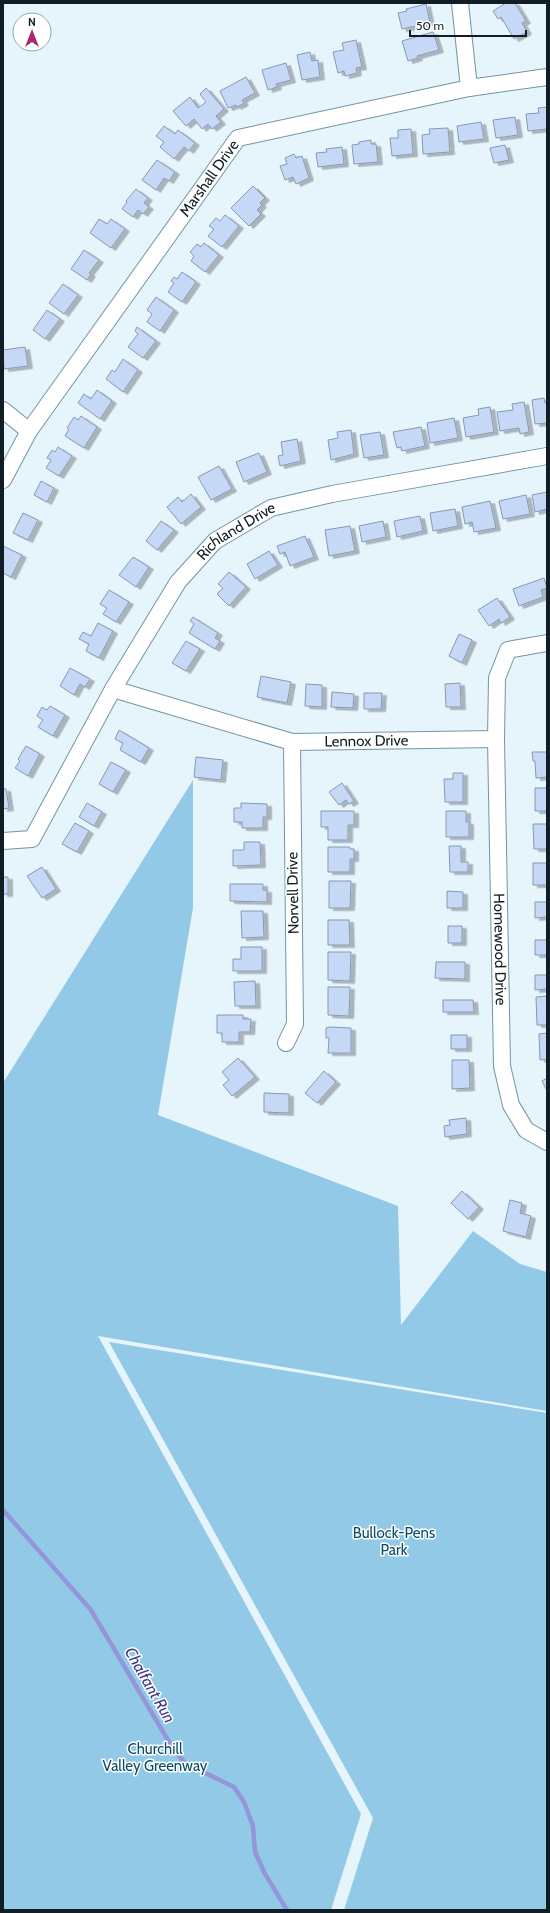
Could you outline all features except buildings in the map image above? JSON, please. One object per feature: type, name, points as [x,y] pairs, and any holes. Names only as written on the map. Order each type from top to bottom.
[{"type":"street","points":[[460,3],[469,88]]},
{"type":"street","name":"Marshall Drive","points":[[3,480],[29,431],[238,138],[469,88],[547,77]]},
{"type":"street","points":[[3,410],[29,431]]},
{"type":"street","name":"Richland Drive","points":[[3,842],[32,839],[113,689],[178,582],[215,541],[270,508],[332,494],[547,456]]},
{"type":"street","points":[[496,739],[497,678],[508,650],[547,643]]},
{"type":"street","name":"Lennox Drive","points":[[113,689],[292,742],[496,739]]},
{"type":"street","name":"Homewood Drive","points":[[496,739],[502,1066],[511,1105],[526,1130],[547,1142]]},
{"type":"street","name":"Norvell Drive","points":[[286,1043],[295,1024],[292,742]]},
{"type":"green space","name":"Churchill Valley Greenway","points":[[193,780],[193,908],[158,1115],[398,1206],[401,1325],[473,1231],[520,1264],[547,1272],[547,1411],[98,1336],[361,1814],[331,1910],[3,1910],[3,1083]]},
{"type":"green space","name":"Bullock-Pens Park","points":[[109,1342],[547,1413],[547,1910],[344,1910],[373,1818]]},
{"type":"waterway","name":"Chalfant Run","points":[[3,1510],[91,1610],[172,1747],[185,1763],[234,1787],[244,1802],[253,1826],[255,1852],[265,1874],[287,1910]]}]
